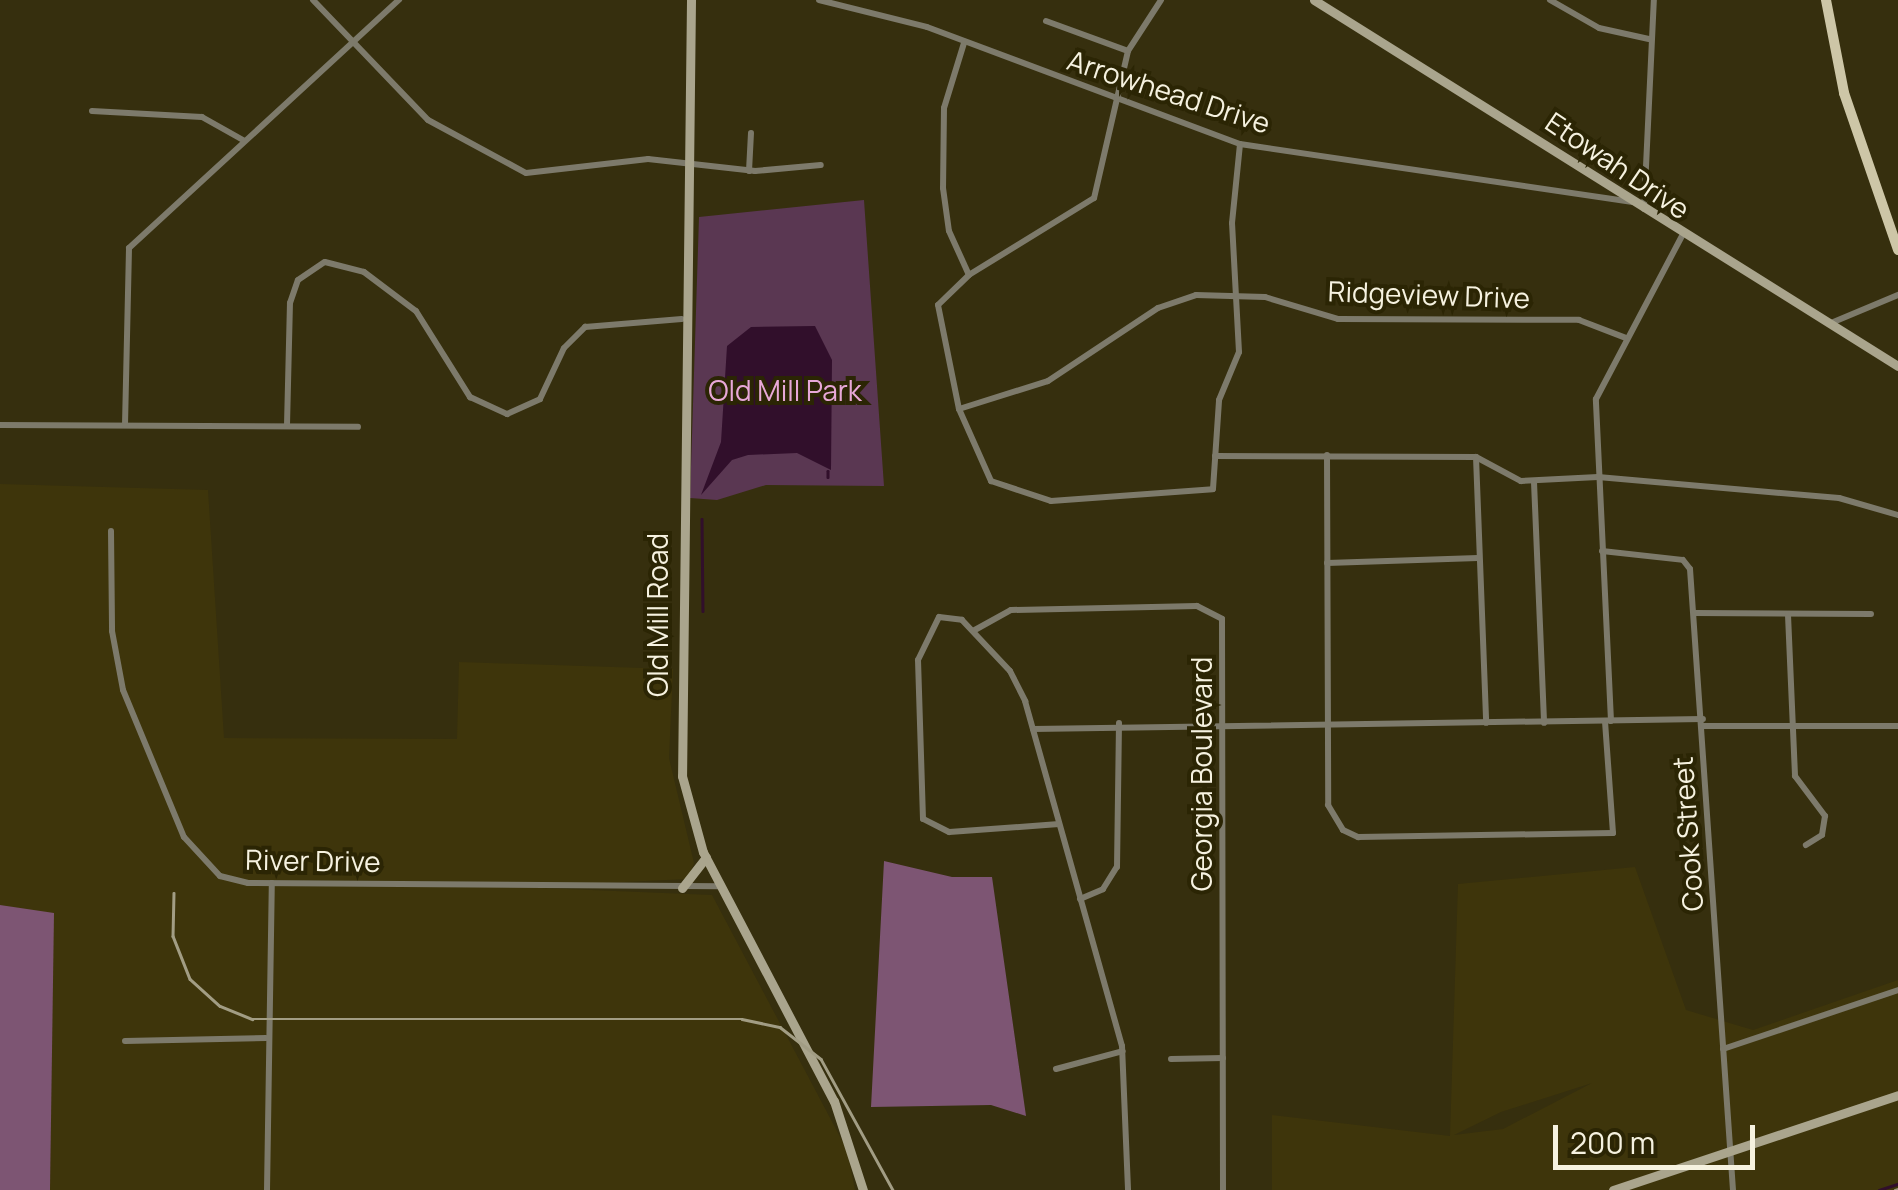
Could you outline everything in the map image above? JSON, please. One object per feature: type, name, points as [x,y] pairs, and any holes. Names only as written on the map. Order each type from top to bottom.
[{"type":"main road","points":[[1826,0],[1852,119],[1898,250]]},
{"type":"street","points":[[313,0],[428,120],[526,172],[686,160],[749,170],[821,165]]},
{"type":"street","points":[[125,424],[129,248],[399,0]]},
{"type":"street","name":"Old Mill Road","points":[[691,0],[682,319],[679,742],[706,857],[834,1101],[863,1190]]},
{"type":"street","name":"Arrowhead Drive","points":[[820,0],[964,43],[1240,144],[1633,202]]},
{"type":"street","points":[[1162,0],[1128,50],[1114,100],[1104,177],[1094,198],[948,290],[936,321],[959,409],[991,480],[1035,500],[1208,494],[1219,400],[1239,352],[1236,294],[1240,144]]},
{"type":"street","name":"Etowah Drive","points":[[1314,0],[1332,4],[1682,236],[1898,366]]},
{"type":"street","points":[[1550,0],[1599,28],[1650,39]]},
{"type":"street","points":[[1566,10],[1568,0]]},
{"type":"street","points":[[1644,210],[1654,0]]},
{"type":"street","points":[[1046,21],[1128,50]]},
{"type":"street","points":[[964,43],[944,108],[943,188],[948,231],[969,275]]},
{"type":"street","points":[[92,111],[202,117],[243,140]]},
{"type":"street","points":[[749,170],[752,133]]},
{"type":"street","points":[[1327,456],[1328,805],[1334,820],[1358,837],[1612,833],[1596,399],[1682,236]]},
{"type":"street","points":[[287,425],[290,302],[298,280],[326,262],[364,272],[416,310],[470,397],[507,414],[540,399],[564,348],[585,327],[682,319]]},
{"type":"street","name":"Ridgeview Drive","points":[[959,409],[1048,382],[1158,308],[1236,294],[1338,319],[1579,320],[1626,338]]},
{"type":"street","points":[[1830,324],[1898,294]]},
{"type":"street","points":[[0,424],[358,428]]},
{"type":"street","points":[[1215,456],[1476,457],[1534,482],[1598,478],[1840,498],[1898,514]]},
{"type":"street","points":[[1476,457],[1486,723]]},
{"type":"street","points":[[1534,482],[1544,723]]},
{"type":"street","name":"River Drive","points":[[112,531],[120,677],[175,817],[220,876],[272,883],[720,886]]},
{"type":"street","name":"Cook Street","points":[[1602,550],[1688,564],[1703,722],[1733,1190]]},
{"type":"street","points":[[1327,563],[1478,558]]},
{"type":"street","name":"Georgia Boulevard","points":[[972,631],[1011,610],[1209,607],[1223,622],[1222,1190]]},
{"type":"street","points":[[1694,613],[1870,614]]},
{"type":"street","points":[[1060,824],[949,832],[921,814],[920,648],[943,614],[972,631],[1013,676],[1033,729],[1060,824],[1123,1051],[1128,1190]]},
{"type":"street","points":[[1788,615],[1796,776],[1825,816],[1822,835],[1806,845]]},
{"type":"street","points":[[1033,729],[1119,723],[1608,721],[1898,726]]},
{"type":"street","points":[[1080,898],[1106,886],[1118,863],[1119,723]]},
{"type":"street","points":[[682,888],[706,857]]},
{"type":"street","points":[[268,1190],[266,1038],[272,883]]},
{"type":"street","points":[[1724,1049],[1898,990]]},
{"type":"street","points":[[124,1041],[266,1038]]},
{"type":"street","points":[[1056,1069],[1123,1051]]},
{"type":"street","points":[[1171,1060],[1223,1058]]},
{"type":"street","points":[[1613,1190],[1898,1095]]},
{"type":"shaded area","points":[[815,326],[832,360],[831,470],[797,453],[748,455],[732,460],[701,495],[721,442],[727,346],[751,327]]},
{"type":"shaded area","points":[[0,484],[208,490],[224,738],[457,739],[459,662],[673,669],[669,758],[694,863],[688,879],[518,887],[712,895],[847,1150],[855,1190],[50,1190],[53,914],[0,905]]},
{"type":"shaded area","points":[[884,861],[952,877],[992,877],[1026,1116],[991,1105],[871,1107]]},
{"type":"shaded area","points":[[1635,867],[1686,1010],[1753,1030],[1898,980],[1898,1190],[1272,1190],[1272,1115],[1450,1136],[1458,884]],"holes":[[[1592,1083],[1503,1129],[1454,1135],[1501,1112]]]},
{"type":"shaded area","points":[[0,905],[54,913],[50,1190],[0,1190]]},
{"type":"green space","name":"Old Mill Park","points":[[864,200],[884,486],[766,485],[717,500],[690,498],[699,217]]},
{"type":"waterway","points":[[828,471],[828,477]]},
{"type":"waterway","points":[[702,519],[703,611]]},
{"type":"waterway","points":[[1879,1190],[1898,1184]]},
{"type":"railway","points":[[174,893],[173,936],[190,979],[220,1006],[252,1019],[742,1019],[780,1027],[821,1059],[893,1190]]}]
